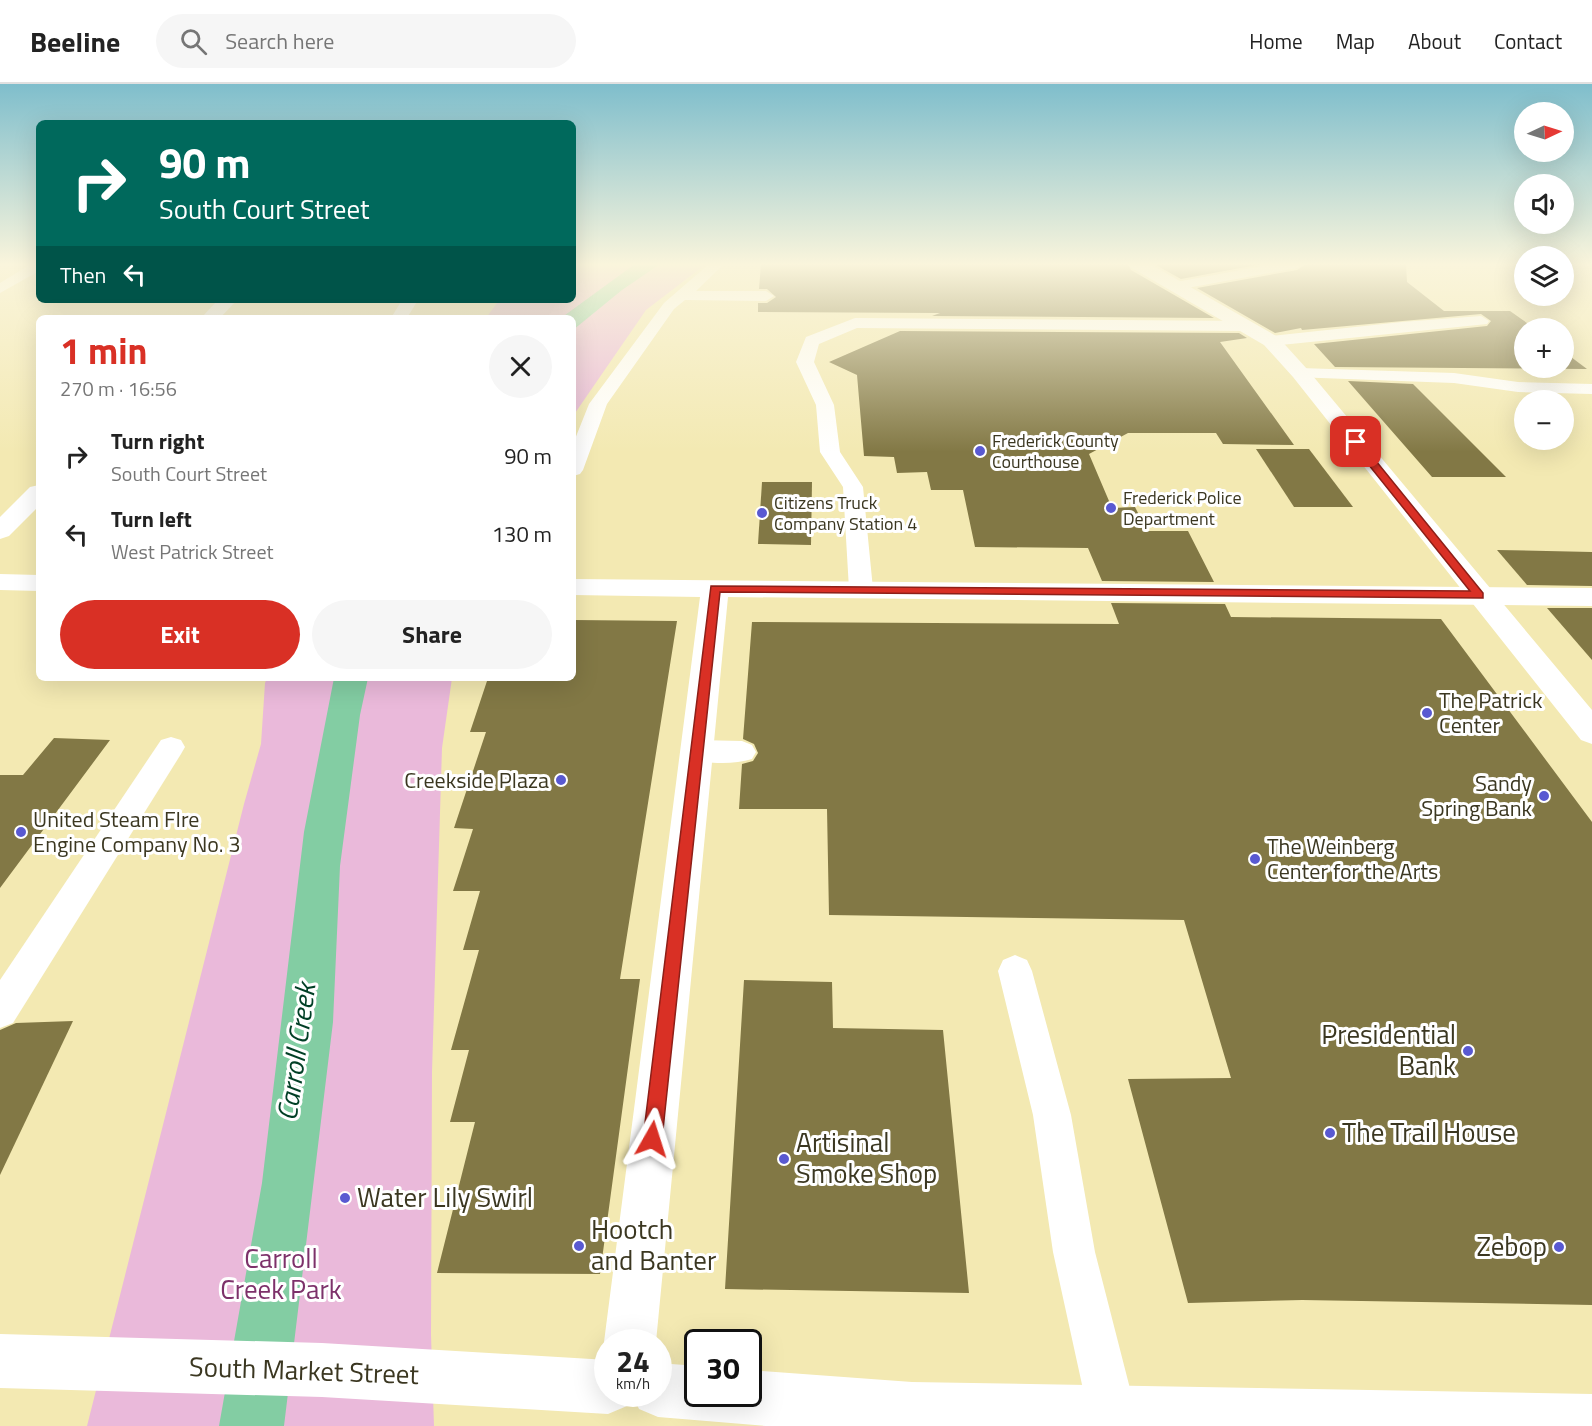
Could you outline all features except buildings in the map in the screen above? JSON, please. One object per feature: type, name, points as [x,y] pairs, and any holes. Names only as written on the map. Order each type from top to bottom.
[{"type":"main road","points":[[1247,327],[1271,341],[1300,373],[1592,732]]},
{"type":"main road","points":[[0,531],[36,495]]},
{"type":"main road","points":[[0,582],[36,583]]},
{"type":"main road","points":[[576,587],[1592,597]]},
{"type":"main road","points":[[631,1329],[715,588]]},
{"type":"main road","name":"South Market Street","points":[[0,1361],[322,1370],[594,1386]]},
{"type":"main road","points":[[762,1400],[913,1418],[1112,1412],[1592,1422]]},
{"type":"lane","points":[[576,462],[598,404],[654,327]]},
{"type":"lane","points":[[846,327],[812,341],[805,362],[825,405],[830,452],[854,487],[861,589]]},
{"type":"lane","points":[[1271,341],[1407,327]]},
{"type":"lane","points":[[1300,373],[1454,378],[1518,387],[1592,389]]},
{"type":"lane","points":[[0,1011],[171,747]]},
{"type":"lane","points":[[697,751],[742,752]]},
{"type":"lane","points":[[1015,971],[1052,1115],[1074,1252],[1112,1412]]},
{"type":"green space","points":[[576,327],[635,327],[576,412]]},
{"type":"green space","name":"Carroll Creek Park","points":[[266,681],[452,681],[442,748],[432,1072],[431,1335],[434,1426],[87,1426],[261,744]]},
{"type":"water","name":"Carroll Creek","points":[[333,681],[367,681],[360,715],[340,866],[333,1022],[284,1426],[219,1426],[262,1183],[304,832]]},
{"type":"place","name":"Frederick County Courthouse","points":[[980,451]]},
{"type":"place","name":"Frederick Police Department","points":[[1111,508]]},
{"type":"place","name":"Citizens Truck Company Station 4","points":[[762,513]]},
{"type":"place","name":"The Patrick Center","points":[[1427,713]]},
{"type":"place","name":"Creekside Plaza","points":[[561,780]]},
{"type":"place","name":"Sandy Spring Bank","points":[[1544,796]]},
{"type":"place","name":"United Steam FIre Engine Company No. 3","points":[[21,832]]},
{"type":"place","name":"The Weinberg Center for the Arts","points":[[1255,859]]},
{"type":"place","name":"Presidential Bank","points":[[1468,1051]]},
{"type":"place","name":"The Trail House","points":[[1330,1133]]},
{"type":"place","name":"Artisinal Smoke Shop","points":[[784,1159]]},
{"type":"place","name":"Water Lily Swirl","points":[[345,1198]]},
{"type":"place","name":"Hootch and Banter","points":[[579,1246]]},
{"type":"place","name":"Zebop","points":[[1559,1247]]},
{"type":"route","points":[[652,1139],[715,588],[1479,595],[1356,442]]}]
